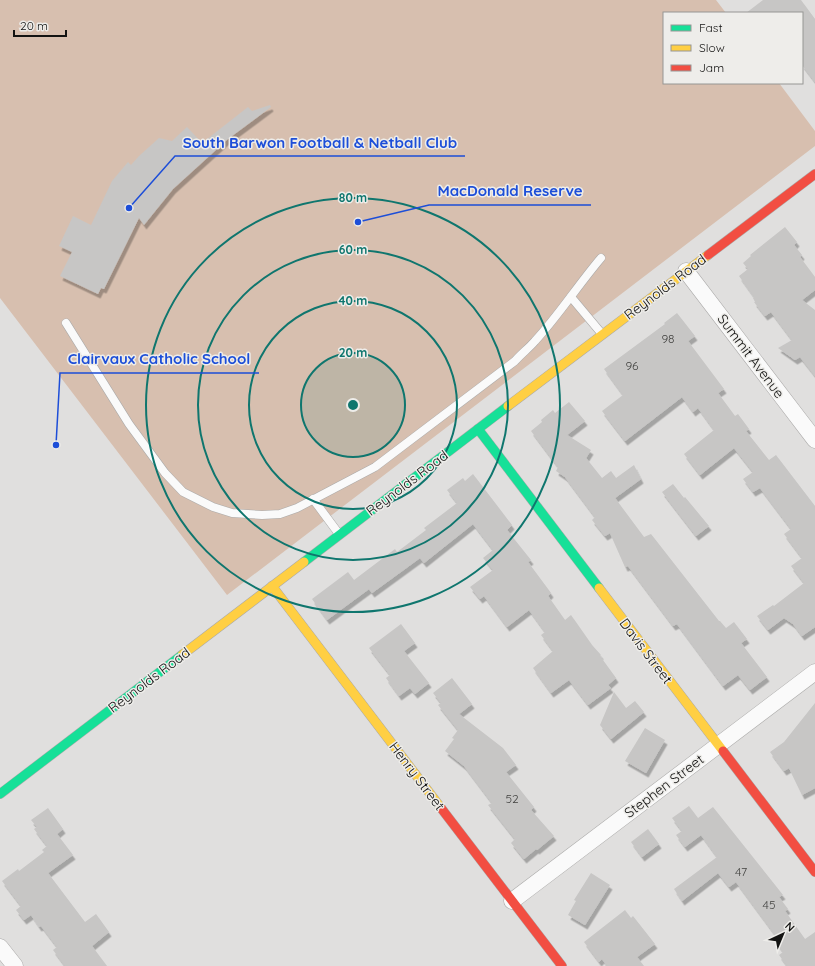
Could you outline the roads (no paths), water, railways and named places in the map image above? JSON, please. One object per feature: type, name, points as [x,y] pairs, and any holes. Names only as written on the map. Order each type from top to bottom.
[{"type":"street","name":"Reynolds Road","points":[[0,794],[815,174]]},
{"type":"street","name":"Summit Avenue","points":[[686,271],[815,440]]},
{"type":"street","name":"Davis Street","points":[[478,429],[815,872]]},
{"type":"street","name":"Henry Street","points":[[272,586],[562,966]]},
{"type":"street","name":"Stephen Street","points":[[512,901],[815,672]]},
{"type":"street","points":[[0,947],[15,966]]},
{"type":"lane","points":[[66,323],[130,424],[165,473],[183,492],[213,507],[232,513],[280,514],[297,508],[375,467],[515,361],[534,342],[601,258]]},
{"type":"lane","points":[[571,297],[603,335]]},
{"type":"lane","points":[[313,499],[339,535]]},
{"type":"place","name":"South Barwon Football & Netball Club","points":[[129,208]]},
{"type":"place","name":"MacDonald Reserve","points":[[358,222]]},
{"type":"place","name":"Clairvaux Catholic School","points":[[56,445]]}]
